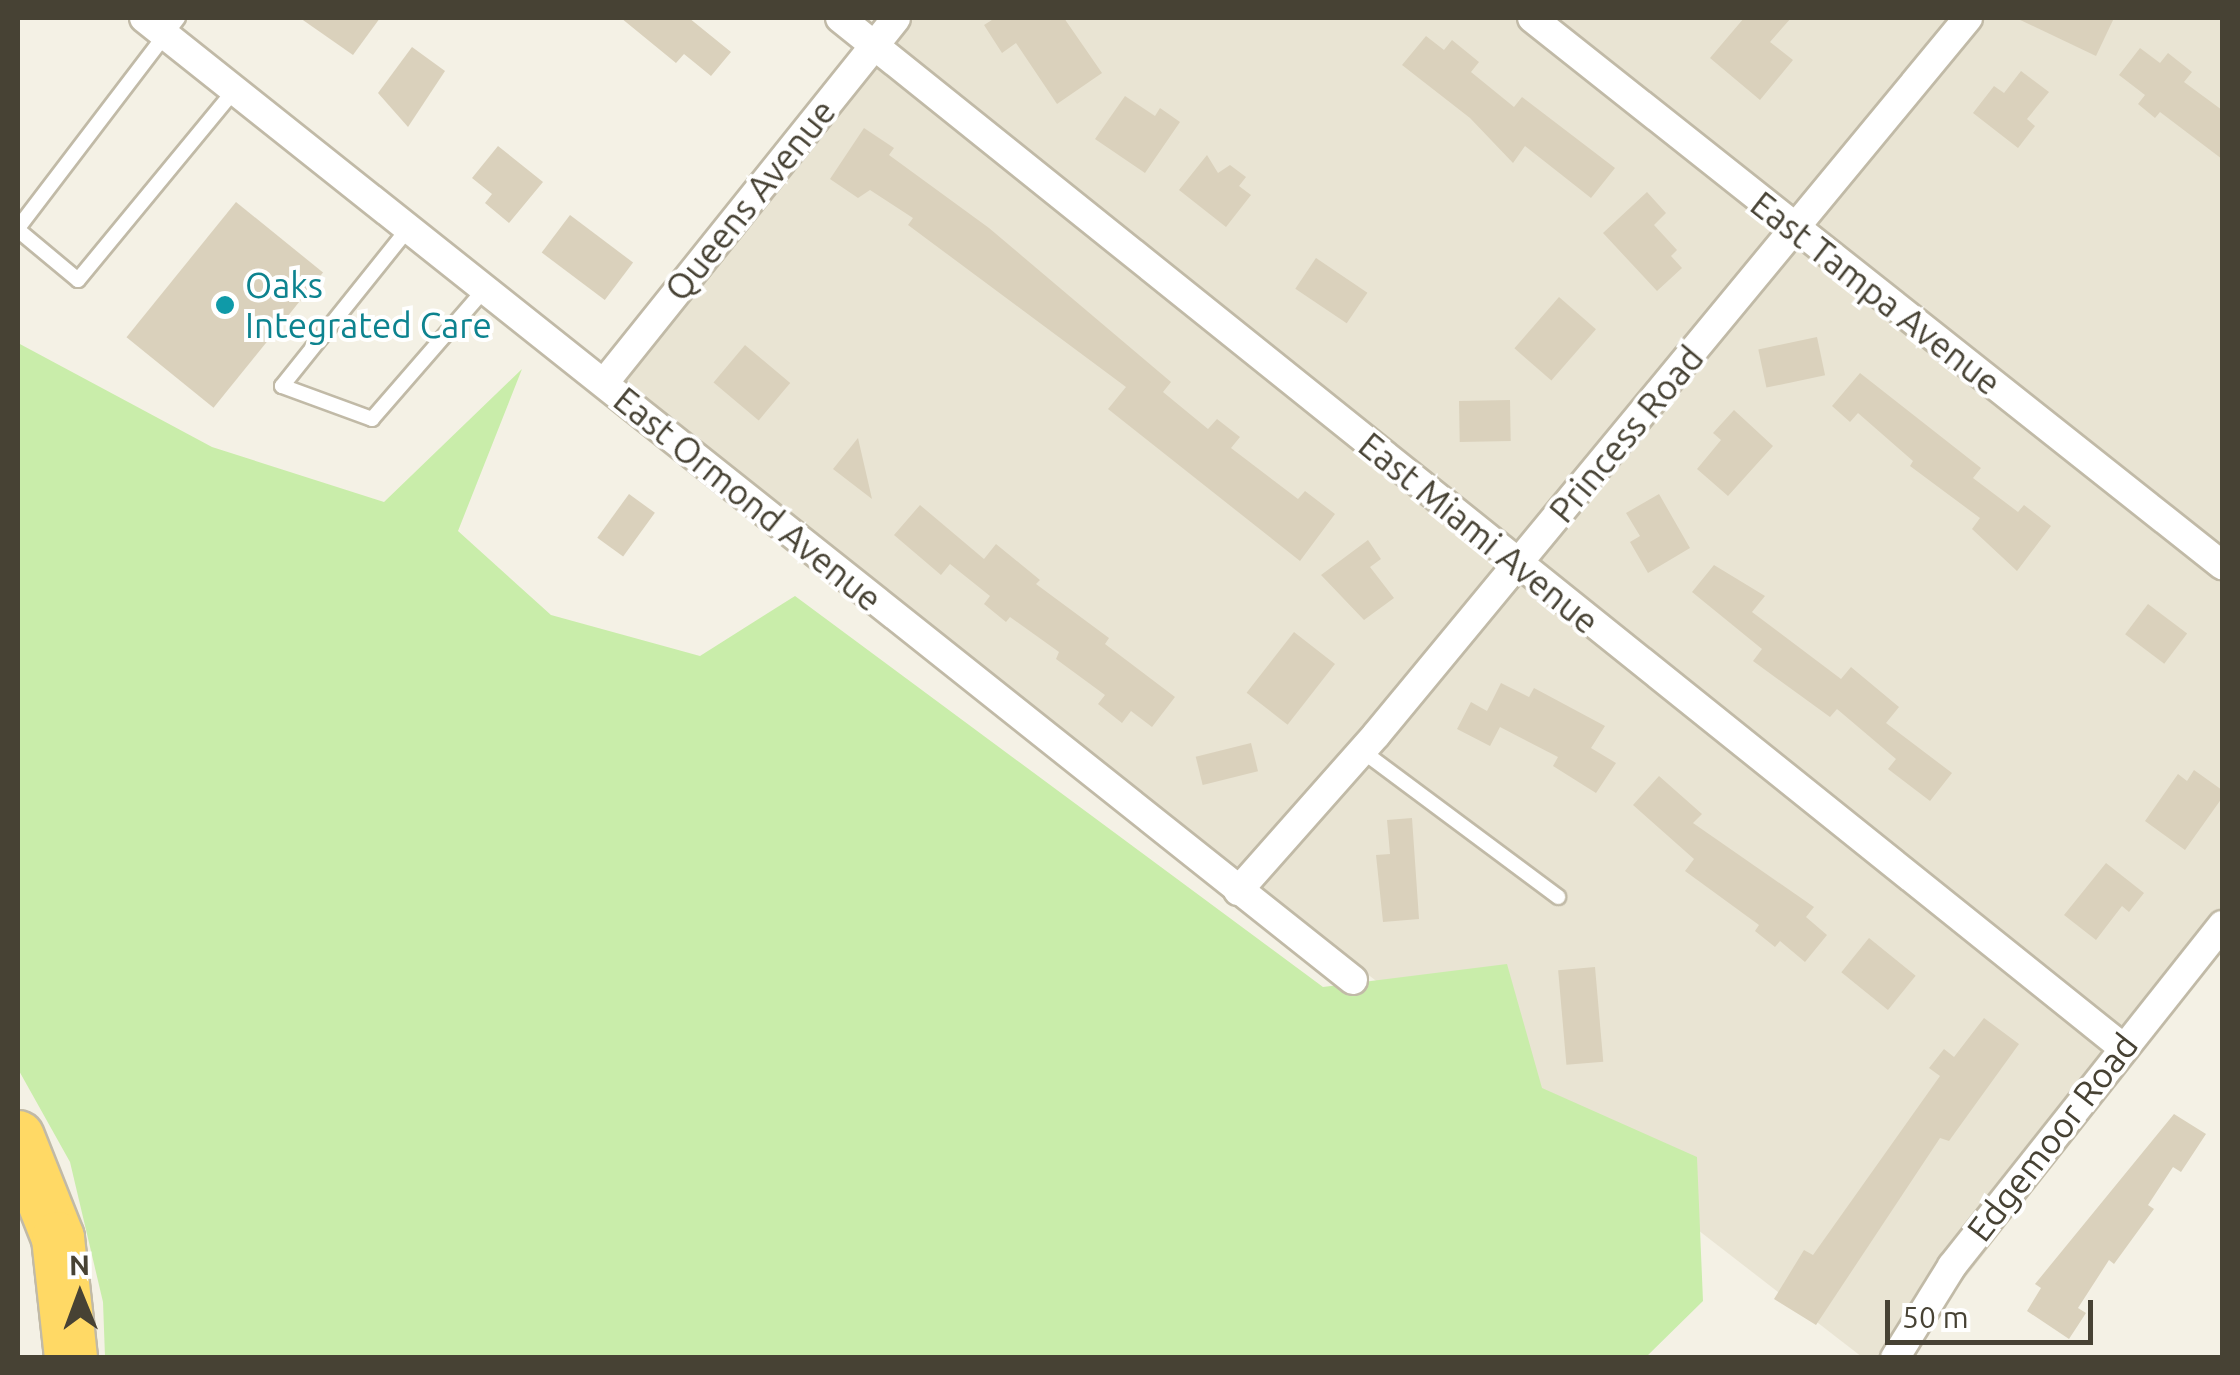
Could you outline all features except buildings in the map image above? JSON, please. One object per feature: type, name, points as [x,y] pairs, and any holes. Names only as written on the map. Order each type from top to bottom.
[{"type":"highway","points":[[18,1137],[58,1238],[71,1358]]},
{"type":"street","name":"East Miami Avenue","points":[[840,18],[2120,1046]]},
{"type":"street","name":"Queens Avenue","points":[[604,383],[896,18]]},
{"type":"street","name":"East Tampa Avenue","points":[[1532,18],[1794,230],[2222,565]]},
{"type":"street","name":"Princess Road","points":[[1238,891],[1518,565],[1968,18]]},
{"type":"street","name":"East Ormond Avenue","points":[[162,23],[232,93],[604,383],[1353,980]]},
{"type":"street","name":"Edgemoor Road","points":[[1895,1358],[1952,1266],[2120,1046],[2222,925]]},
{"type":"lane","points":[[162,23],[18,229],[78,280],[232,93]]},
{"type":"lane","points":[[407,230],[282,386],[372,419],[484,290]]},
{"type":"lane","points":[[1360,750],[1558,897]]},
{"type":"shaded area","points":[[897,18],[2222,18],[2222,950],[1903,1357],[1862,1357],[604,383]]},
{"type":"green space","points":[[18,343],[212,447],[384,502],[522,369],[458,531],[551,615],[700,656],[795,596],[1323,987],[1507,964],[1542,1088],[1697,1157],[1703,1301],[1645,1358],[105,1357],[103,1302],[70,1162],[18,1069]]},
{"type":"place","name":"Oaks Integrated Care","points":[[225,305]]}]
